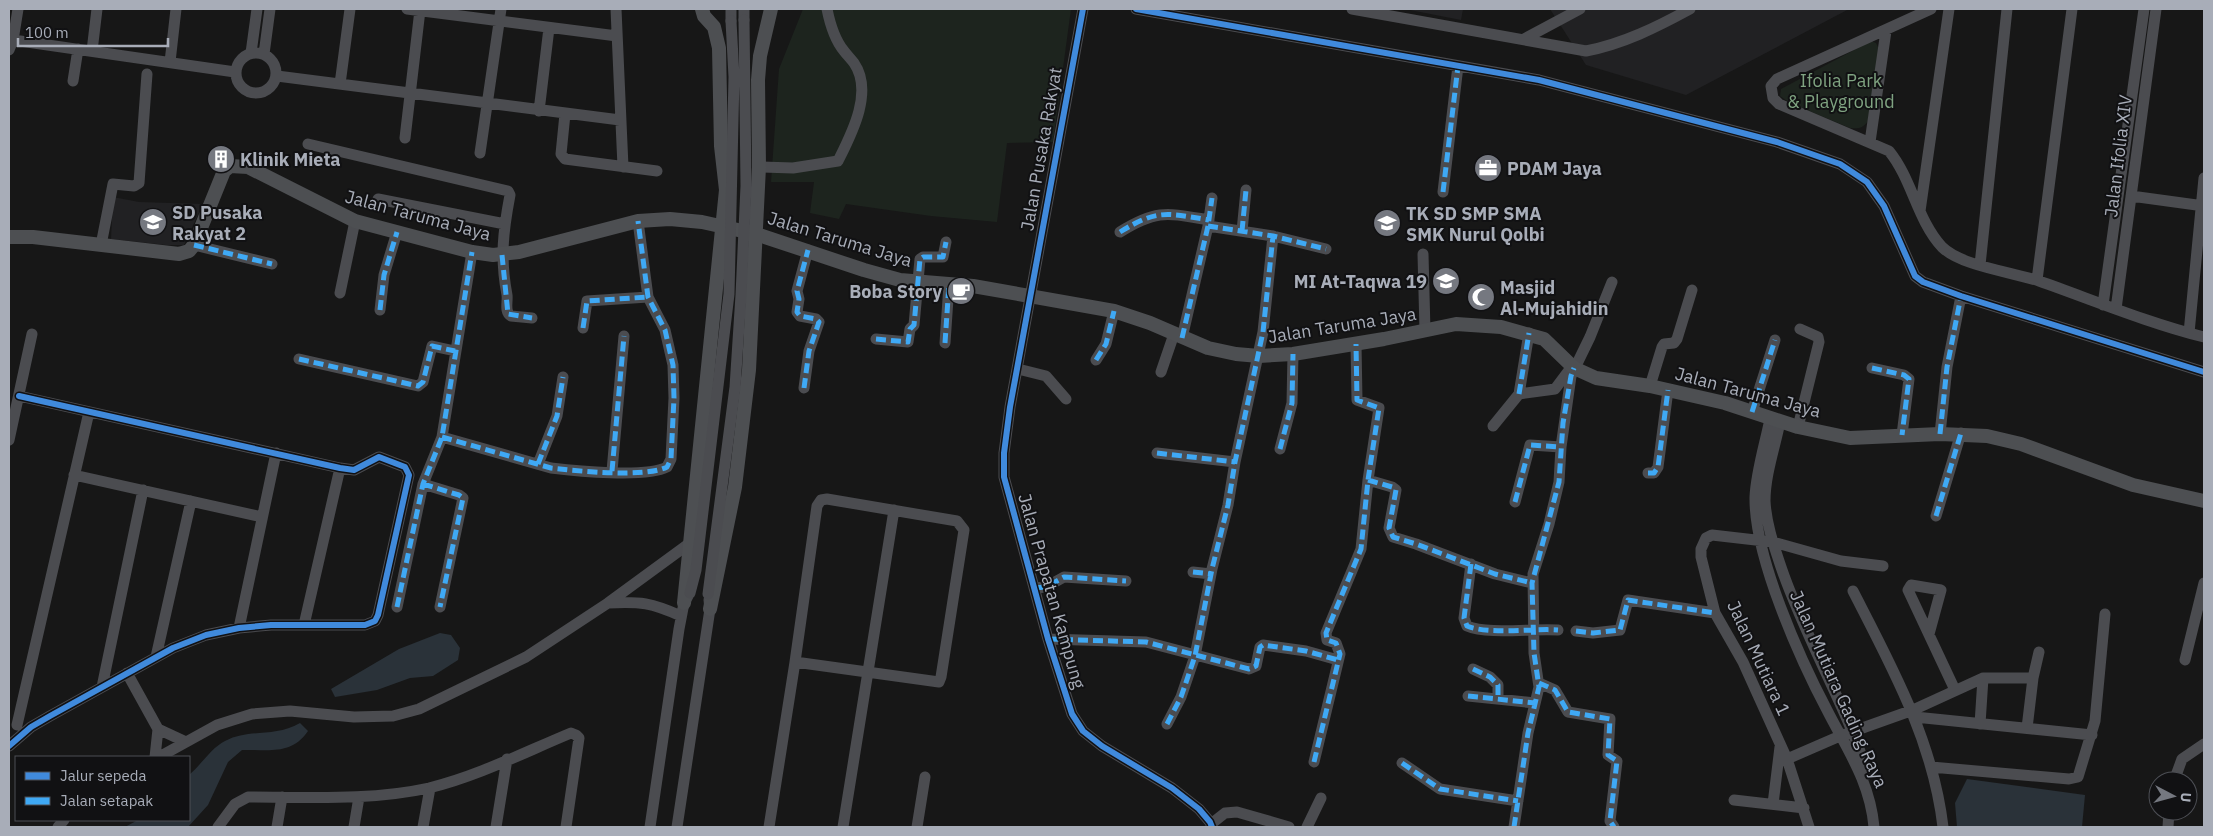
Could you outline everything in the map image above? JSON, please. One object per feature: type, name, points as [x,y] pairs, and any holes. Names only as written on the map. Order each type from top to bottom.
[{"type":"main road","points":[[685,604],[726,190],[721,146],[719,48],[714,27],[704,16],[702,9]]},
{"type":"main road","points":[[710,609],[741,444],[750,362],[759,167],[758,80],[760,56],[771,9]]},
{"type":"main road","name":"Jalan Taruma Jaya","points":[[194,245],[224,171],[230,166],[242,165],[264,174],[305,198],[354,221],[472,252],[502,255],[540,248],[638,221],[670,219],[721,226],[756,234],[900,280],[949,284],[1030,295],[1114,311],[1144,320],[1178,336],[1223,352],[1259,356],[1293,354],[1466,324],[1501,327],[1529,333],[1552,345],[1573,367],[1596,378],[1650,386],[1725,403],[1775,421],[1850,438],[1961,433],[1987,436],[2021,444],[2133,485],[2204,501]]},
{"type":"main road","points":[[9,237],[32,237],[179,254],[189,250],[194,245]]},
{"type":"street","points":[[18,9],[11,45],[78,49],[235,72]]},
{"type":"street","points":[[92,51],[97,9]]},
{"type":"street","points":[[170,62],[176,9]]},
{"type":"street","points":[[251,53],[256,9]]},
{"type":"street","points":[[264,54],[270,9]]},
{"type":"street","points":[[340,84],[350,9]]},
{"type":"street","points":[[407,9],[500,14],[549,28],[617,36]]},
{"type":"street","points":[[616,9],[623,167]]},
{"type":"street","points":[[650,827],[685,604],[696,570],[729,294],[734,180],[734,77],[731,9]]},
{"type":"street","points":[[759,167],[793,168],[838,161],[858,120],[861,88],[855,64],[843,51],[830,27],[826,9]]},
{"type":"street","name":"Jalan Pusaka Rakyat","points":[[1030,295],[1082,9]]},
{"type":"street","points":[[1136,9],[1539,80],[1716,124],[1777,142],[1840,164],[1867,182],[1884,206],[1915,276],[1923,282],[1961,296],[2204,372]]},
{"type":"street","points":[[1352,9],[1576,50],[1600,48],[1652,30],[1690,9]]},
{"type":"street","points":[[1524,39],[1580,9]]},
{"type":"street","points":[[1931,9],[1777,79],[1771,86],[1772,98],[1779,104],[1888,151],[1897,161],[1920,211],[1943,247],[1949,252],[1980,265],[2036,280],[2103,305],[2204,337]]},
{"type":"street","points":[[1920,211],[1949,9]]},
{"type":"street","points":[[1980,265],[2007,9]]},
{"type":"street","points":[[2036,280],[2072,9]]},
{"type":"street","name":"Jalan Ifolia XIV","points":[[2103,305],[2144,9]]},
{"type":"street","name":"Jalan Ifolia XIV","points":[[2116,309],[2156,9]]},
{"type":"street","points":[[405,138],[420,10]]},
{"type":"street","points":[[480,153],[500,14]]},
{"type":"street","points":[[677,827],[710,609],[708,594],[735,387],[746,186],[744,15]]},
{"type":"street","points":[[538,111],[549,28]]},
{"type":"street","points":[[1870,142],[1886,31]]},
{"type":"street","points":[[73,81],[78,49]]},
{"type":"street","points":[[251,53],[264,54],[271,59],[276,67],[277,76],[274,84],[267,91],[259,94],[250,93],[242,88],[237,81],[235,72],[243,57],[251,53]]},
{"type":"street","points":[[1443,192],[1458,66]]},
{"type":"street","points":[[101,245],[114,184],[134,186],[138,184],[147,74]]},
{"type":"street","points":[[277,76],[538,111],[620,120]]},
{"type":"street","points":[[565,114],[561,154],[565,158],[657,171]]},
{"type":"street","points":[[308,144],[503,189],[510,195],[502,255],[508,314],[532,318]]},
{"type":"street","points":[[2189,333],[2204,178]]},
{"type":"street","points":[[1242,231],[1246,190]]},
{"type":"street","points":[[2130,196],[2202,205]]},
{"type":"street","points":[[1161,372],[1178,336],[1208,223],[1212,198]]},
{"type":"street","points":[[378,199],[505,224]]},
{"type":"street","points":[[1120,232],[1145,218],[1158,215],[1208,223],[1326,248]]},
{"type":"street","points":[[340,293],[354,221]]},
{"type":"street","points":[[442,437],[538,464],[567,470],[644,473],[666,467],[671,459],[674,398],[673,365],[665,330],[648,297],[638,221]]},
{"type":"street","points":[[380,310],[384,275],[397,232]]},
{"type":"street","points":[[1167,724],[1181,697],[1195,656],[1211,574],[1228,505],[1235,462],[1259,356],[1273,236]]},
{"type":"street","points":[[876,339],[908,342],[910,329],[914,325],[921,257],[943,257],[946,242]]},
{"type":"street","points":[[194,245],[272,264]]},
{"type":"street","points":[[804,388],[810,351],[819,322],[816,319],[800,316],[797,312],[798,291],[808,250]]},
{"type":"street","points":[[397,607],[423,484],[442,437],[472,252]]},
{"type":"street","points":[[1423,254],[1425,331]]},
{"type":"street","points":[[1519,394],[1555,389],[1573,367],[1590,337],[1612,282]]},
{"type":"street","points":[[945,343],[949,284]]},
{"type":"street","points":[[1650,386],[1662,347],[1664,344],[1674,343],[1677,340],[1692,290]]},
{"type":"street","name":"Jalan Prapatan Kampung","points":[[1030,295],[1010,407],[1003,465],[1007,488],[1048,640],[1072,714],[1083,731],[1102,746],[1172,788],[1199,809],[1212,825]]},
{"type":"street","points":[[1940,434],[1946,367],[1961,296]]},
{"type":"street","points":[[584,328],[587,301],[648,297]]},
{"type":"street","points":[[1096,360],[1106,344],[1114,311]]},
{"type":"street","points":[[1798,427],[1819,342],[1818,337],[1800,329]]},
{"type":"street","points":[[1493,426],[1519,394],[1529,333]]},
{"type":"street","points":[[9,440],[11,419],[19,396],[32,334]]},
{"type":"street","points":[[612,471],[624,336]]},
{"type":"street","points":[[1752,412],[1775,340]]},
{"type":"street","points":[[1314,762],[1340,649],[1336,644],[1327,640],[1326,633],[1361,549],[1368,480],[1379,408],[1357,400],[1356,344]]},
{"type":"street","points":[[299,359],[418,386],[423,382],[432,346],[455,351]]},
{"type":"street","points":[[1280,449],[1292,402],[1293,354]]},
{"type":"street","points":[[1514,827],[1528,733],[1539,683],[1534,653],[1532,583],[1557,491],[1570,376],[1573,367]]},
{"type":"street","points":[[1872,368],[1904,375],[1909,379],[1902,435]]},
{"type":"street","points":[[1018,369],[1046,376],[1066,400]]},
{"type":"street","points":[[538,464],[556,416],[563,376]]},
{"type":"street","points":[[1648,473],[1654,473],[1658,467],[1668,390]]},
{"type":"street","points":[[9,746],[31,727],[156,657],[206,635],[239,628],[365,625],[375,621],[378,615],[408,472],[405,467],[379,457],[354,470],[340,468],[19,396]]},
{"type":"street","points":[[31,727],[13,724],[89,412]]},
{"type":"street","name":"Jalan Mutiara Gading Raya","points":[[1775,421],[1761,491],[1766,510],[1767,541],[1781,606],[1819,695],[1862,774],[1873,811],[1874,827]]},
{"type":"street","points":[[1936,516],[1961,433]]},
{"type":"street","points":[[1515,502],[1530,445],[1561,447]]},
{"type":"street","points":[[239,628],[276,453]]},
{"type":"street","points":[[1157,453],[1235,462]]},
{"type":"street","points":[[304,625],[340,468]]},
{"type":"street","points":[[74,475],[262,517]]},
{"type":"street","points":[[1368,480],[1392,486],[1396,490],[1389,528],[1393,537],[1494,574],[1532,583]]},
{"type":"street","points":[[423,484],[459,495],[463,498],[440,607]]},
{"type":"street","points":[[102,687],[143,490]]},
{"type":"street","points":[[769,827],[817,506],[821,500],[827,499],[957,521],[964,530],[939,682],[933,683],[868,674],[795,662]]},
{"type":"street","points":[[156,657],[191,501]]},
{"type":"street","points":[[844,827],[894,510]]},
{"type":"street","name":"Jalan Mutiara 1","points":[[1809,827],[1787,759],[1743,662],[1715,613],[1701,549],[1706,538],[1712,534],[1767,541],[1841,560],[1883,566]]},
{"type":"street","name":"Jalan Mutiara Gading Raya","points":[[1767,541],[1853,733],[1876,798],[1881,827]]},
{"type":"street","points":[[159,756],[217,724],[252,714],[290,711],[354,717],[393,716],[419,709],[526,657],[608,603],[690,543]]},
{"type":"street","points":[[1471,564],[1464,618],[1467,626],[1516,630],[1533,628],[1558,630]]},
{"type":"street","points":[[1193,572],[1211,574]]},
{"type":"street","points":[[1035,588],[1046,587],[1064,577],[1126,581]]},
{"type":"street","points":[[1930,634],[1941,590],[1911,586],[1908,590],[1955,690]]},
{"type":"street","points":[[2185,660],[2204,590]]},
{"type":"street","points":[[1854,591],[1914,714],[1931,767],[1943,827]]},
{"type":"street","points":[[1576,630],[1593,633],[1620,630],[1628,600],[1715,613]]},
{"type":"street","points":[[608,603],[632,601],[654,604],[685,604]]},
{"type":"street","points":[[1931,767],[2074,779],[2078,777],[2092,735],[2098,697],[2105,614]]},
{"type":"street","points":[[1048,640],[1140,641],[1252,669],[1256,666],[1260,647],[1263,645],[1306,651],[1338,660]]},
{"type":"street","points":[[2027,728],[2033,678],[2039,652]]},
{"type":"street","points":[[1472,669],[1490,677],[1498,685],[1498,698]]},
{"type":"street","points":[[127,673],[158,729],[157,756]]},
{"type":"street","points":[[1787,759],[1840,736],[1914,714],[1955,690],[1983,678],[2033,678]]},
{"type":"street","points":[[1980,724],[1983,678]]},
{"type":"street","points":[[1539,683],[1554,690],[1568,712],[1610,719],[1608,755],[1617,761],[1610,821],[1614,827]]},
{"type":"street","points":[[1468,696],[1535,703]]},
{"type":"street","points":[[1914,714],[1980,724],[2092,735]]},
{"type":"street","points":[[158,729],[186,742]]},
{"type":"street","points":[[218,827],[235,804],[248,797],[358,797],[389,795],[430,788],[465,778],[571,733],[579,738],[566,827]]},
{"type":"street","points":[[2178,771],[2182,759],[2204,744]]},
{"type":"street","points":[[1774,804],[1780,747]]},
{"type":"street","points":[[496,827],[507,759]]},
{"type":"street","points":[[1402,763],[1440,790],[1518,800]]},
{"type":"street","points":[[917,827],[924,777]]},
{"type":"street","points":[[423,827],[430,788]]},
{"type":"street","points":[[277,827],[282,797]]},
{"type":"street","points":[[354,827],[358,797]]},
{"type":"street","points":[[1307,827],[1321,798]]},
{"type":"street","points":[[1734,800],[1804,808]]},
{"type":"street","points":[[1212,825],[1225,813],[1237,812],[1289,827]]},
{"type":"shaded area","points":[[1405,9],[1463,9],[1461,20]]},
{"type":"shaded area","points":[[1550,9],[1849,9],[1686,95],[1586,65]]},
{"type":"shaded area","name":"SD Pusaka Rakyat 2","points":[[113,197],[139,202],[203,204],[184,245],[166,245],[111,239]]},
{"type":"shaded area","points":[[440,633],[451,635],[460,648],[458,660],[433,676],[410,678],[377,690],[335,697],[331,689],[399,649]]},
{"type":"shaded area","points":[[300,723],[308,731],[301,739],[287,748],[278,750],[242,750],[228,762],[208,805],[188,827],[125,827],[136,821],[190,821],[190,774],[215,748],[234,737],[290,728]]},
{"type":"shaded area","points":[[1967,779],[2085,795],[2082,827],[1957,827],[1955,803]]},
{"type":"green space","points":[[803,9],[1071,9],[1053,142],[1007,143],[997,222],[931,216],[846,204],[839,219],[810,213],[814,182],[771,182],[779,69]]},
{"type":"green space","name":"Ifolia Park & Playground","points":[[1871,41],[1876,43],[1879,49],[1868,121],[1862,127],[1850,128],[1790,103],[1780,96],[1781,89]]},
{"type":"marked path","points":[[1443,192],[1458,66]]},
{"type":"marked path","points":[[1242,231],[1246,190]]},
{"type":"marked path","points":[[1182,338],[1208,226],[1212,198]]},
{"type":"marked path","points":[[1120,232],[1153,216],[1172,215],[1209,220]]},
{"type":"marked path","points":[[442,437],[551,468],[628,473],[667,467],[671,459],[674,398],[673,365],[665,330],[648,297],[638,221]]},
{"type":"marked path","points":[[1208,226],[1273,236],[1326,249]]},
{"type":"marked path","points":[[380,310],[384,275],[397,232]]},
{"type":"marked path","points":[[1167,724],[1181,697],[1195,656],[1212,569],[1228,505],[1235,462],[1263,332],[1273,236]]},
{"type":"marked path","points":[[876,339],[908,342],[910,329],[914,325],[920,259],[923,257],[943,257],[946,242]]},
{"type":"marked path","points":[[194,245],[272,264]]},
{"type":"marked path","points":[[804,388],[809,351],[819,322],[816,319],[800,316],[797,312],[799,299],[797,291],[808,250]]},
{"type":"marked path","points":[[397,607],[423,484],[442,437],[472,252]]},
{"type":"marked path","points":[[502,255],[508,314],[532,318]]},
{"type":"marked path","points":[[945,343],[949,284]]},
{"type":"marked path","points":[[1940,434],[1947,367],[1961,296]]},
{"type":"marked path","points":[[583,328],[587,301],[648,297]]},
{"type":"marked path","points":[[1096,360],[1106,344],[1114,311]]},
{"type":"marked path","points":[[1519,394],[1529,333]]},
{"type":"marked path","points":[[612,471],[624,336]]},
{"type":"marked path","points":[[1752,412],[1775,340]]},
{"type":"marked path","points":[[1314,762],[1340,654],[1336,643],[1327,640],[1326,633],[1361,549],[1368,480],[1379,408],[1357,400],[1356,344]]},
{"type":"marked path","points":[[299,359],[418,386],[423,382],[432,346],[455,351]]},
{"type":"marked path","points":[[1280,449],[1292,403],[1293,354]]},
{"type":"marked path","points":[[1514,827],[1528,733],[1539,687],[1534,653],[1532,583],[1559,482],[1563,423],[1574,368]]},
{"type":"marked path","points":[[1872,368],[1904,375],[1909,379],[1902,435]]},
{"type":"marked path","points":[[538,464],[557,416],[563,377]]},
{"type":"marked path","points":[[1648,473],[1654,473],[1658,467],[1668,390]]},
{"type":"marked path","points":[[1936,516],[1961,433]]},
{"type":"marked path","points":[[1515,502],[1530,445],[1561,447]]},
{"type":"marked path","points":[[1157,453],[1235,462]]},
{"type":"marked path","points":[[1368,480],[1396,490],[1389,528],[1393,537],[1495,574],[1532,583]]},
{"type":"marked path","points":[[423,484],[459,495],[463,498],[440,607]]},
{"type":"marked path","points":[[1471,564],[1464,618],[1467,626],[1476,629],[1499,631],[1558,630]]},
{"type":"marked path","points":[[1193,572],[1211,574]]},
{"type":"marked path","points":[[1035,588],[1046,587],[1064,577],[1126,581]]},
{"type":"marked path","points":[[1576,631],[1593,633],[1620,630],[1628,600],[1715,613]]},
{"type":"marked path","points":[[1048,639],[1146,642],[1249,669],[1256,666],[1260,647],[1263,645],[1306,651],[1338,660]]},
{"type":"marked path","points":[[1473,669],[1490,677],[1498,685],[1498,698]]},
{"type":"marked path","points":[[1539,683],[1555,690],[1568,712],[1610,719],[1608,755],[1617,761],[1610,821],[1614,827]]},
{"type":"marked path","points":[[1468,696],[1535,703]]},
{"type":"marked path","points":[[1402,763],[1440,789],[1518,801]]},
{"type":"cycle path","points":[[1083,9],[1010,407],[1004,453],[1004,477],[1048,639],[1072,714],[1083,731],[1102,746],[1172,788],[1199,809],[1212,827]]},
{"type":"cycle path","points":[[1136,9],[1539,80],[1777,142],[1840,164],[1867,182],[1884,206],[1915,276],[1923,282],[1961,296],[2204,372]]},
{"type":"cycle path","points":[[9,746],[31,727],[50,716],[173,648],[206,635],[239,628],[271,625],[365,625],[375,621],[378,615],[409,475],[405,467],[379,457],[354,470],[340,468],[19,396]]},
{"type":"place","name":"Klinik Mieta","points":[[221,159]]},
{"type":"place","name":"PDAM Jaya","points":[[1488,168]]},
{"type":"place","name":"SD Pusaka Rakyat 2","points":[[153,222]]},
{"type":"place","name":"TK SD SMP SMA SMK Nurul Qolbi","points":[[1387,223]]},
{"type":"place","name":"MI At-Taqwa 19","points":[[1446,281]]},
{"type":"place","name":"Boba Story","points":[[961,291]]},
{"type":"place","name":"Masjid Al-Mujahidin","points":[[1481,297]]}]
